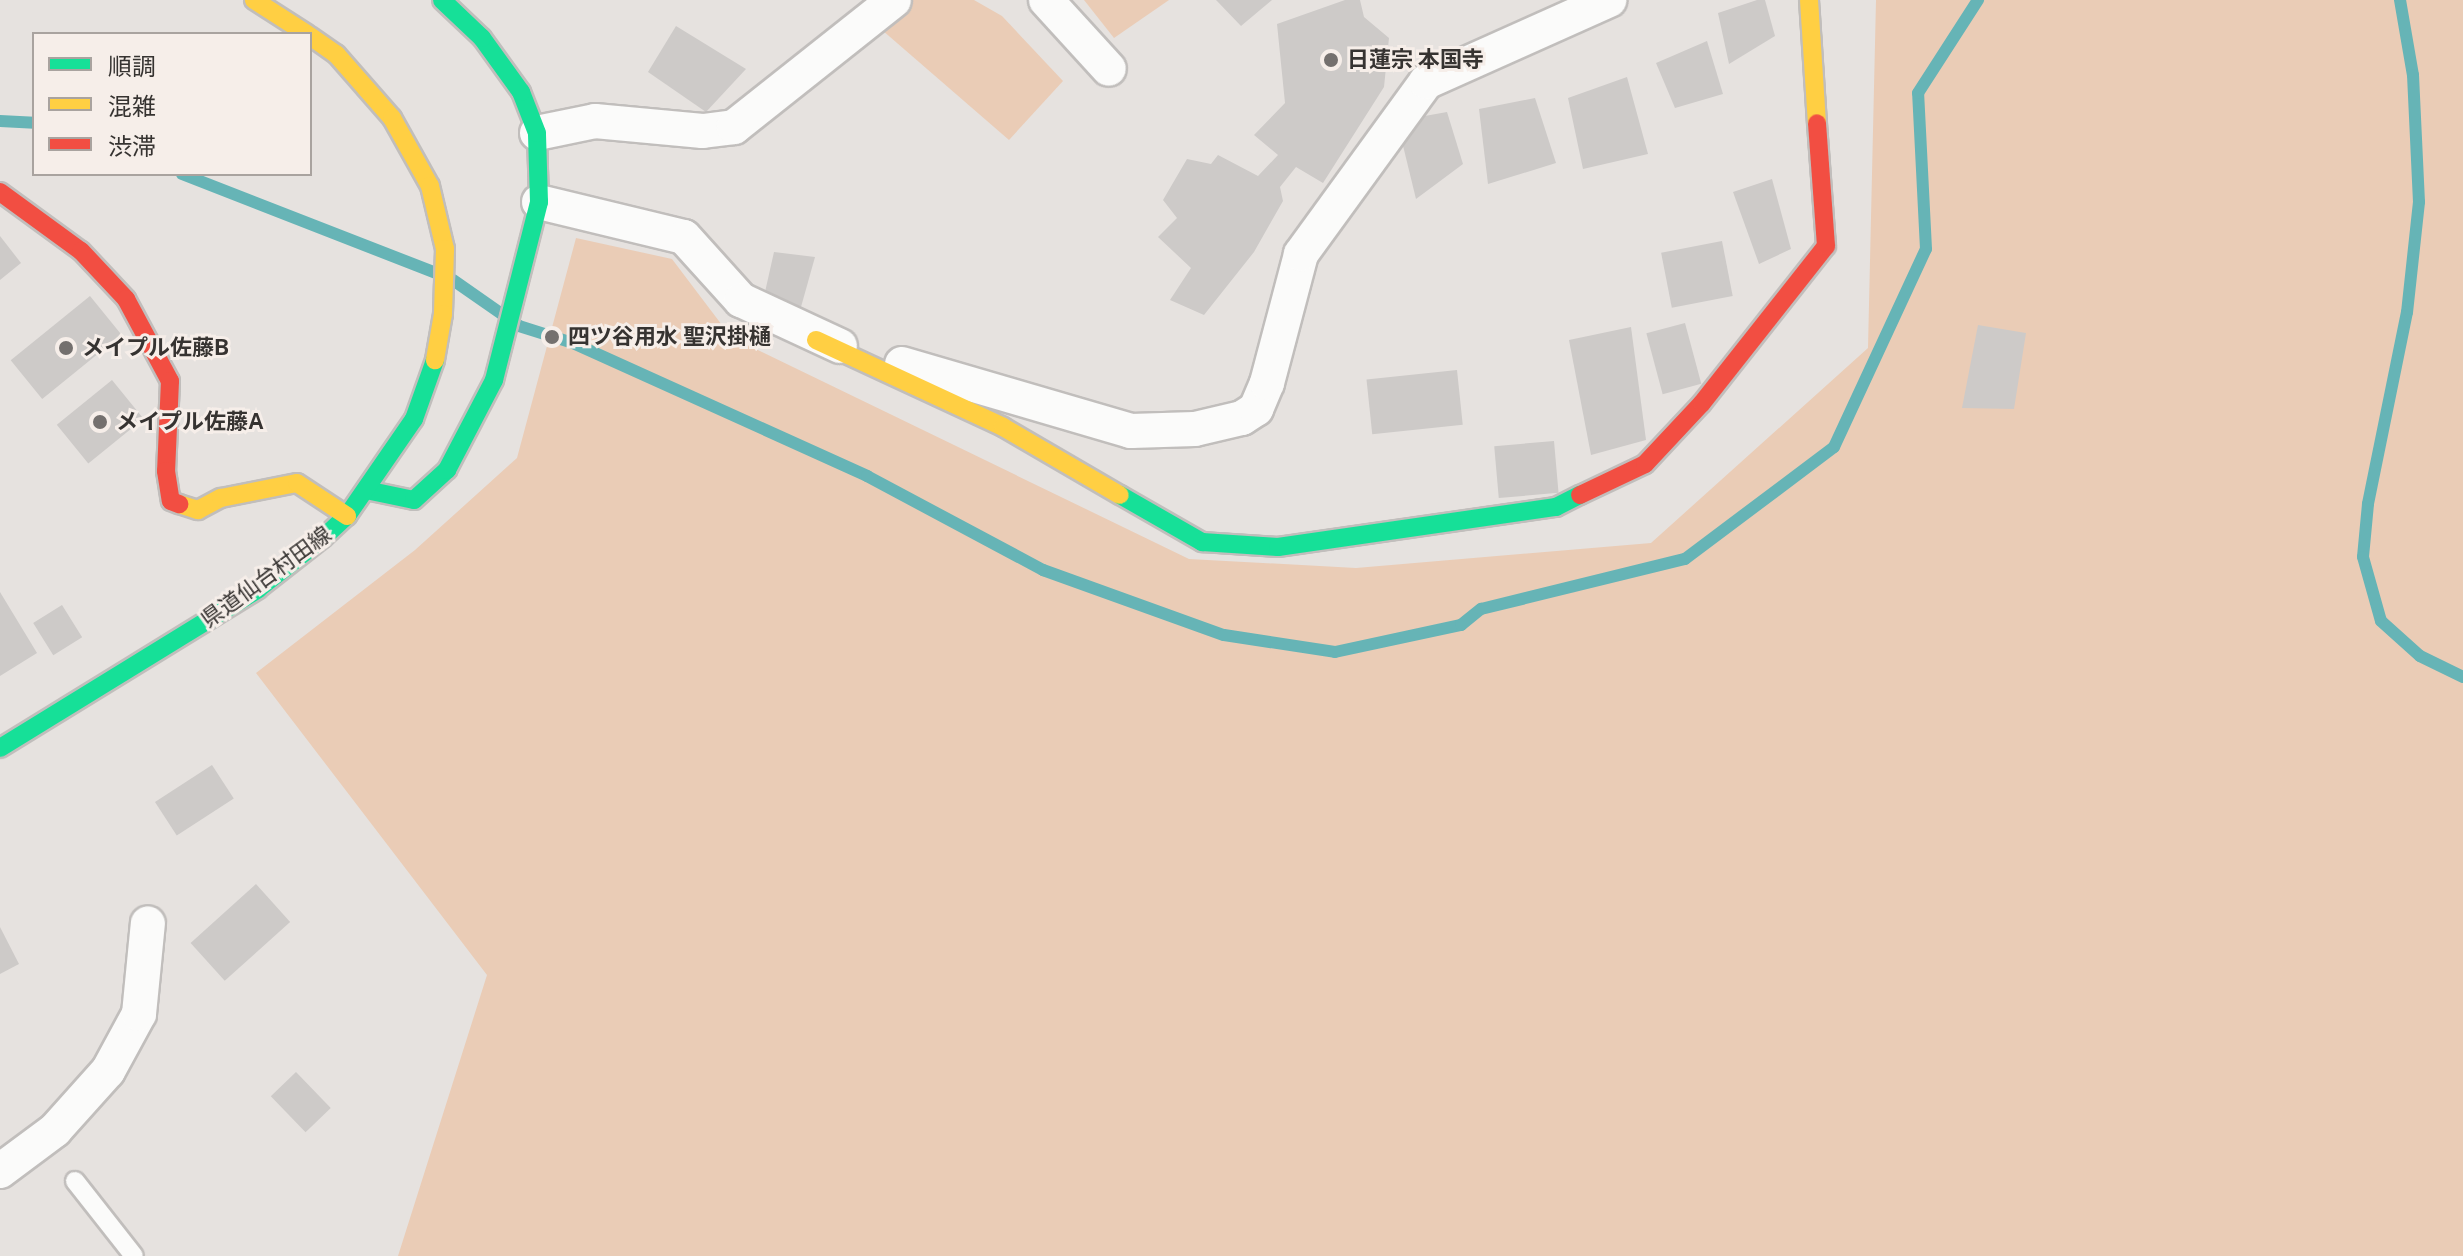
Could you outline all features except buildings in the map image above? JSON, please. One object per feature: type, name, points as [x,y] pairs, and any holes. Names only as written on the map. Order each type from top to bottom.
[{"type":"street","name":"県道仙台村田線","points":[[254,0],[303,32]]},
{"type":"street","points":[[366,490],[414,500],[447,470],[494,380],[534,237],[539,202],[537,133],[521,92],[498,60],[442,0]]},
{"type":"street","points":[[537,133],[595,121],[703,131],[734,127],[894,0]]},
{"type":"street","points":[[1046,0],[1109,69]]},
{"type":"street","points":[[816,340],[1131,431],[1195,429],[1242,418],[1256,409],[1267,383],[1301,254],[1426,82],[1609,0]]},
{"type":"street","points":[[539,202],[684,237],[741,300],[816,340],[1003,427],[1202,542],[1278,547],[1556,507],[1645,464],[1702,403],[1826,246],[1809,0]]},
{"type":"street","name":"県道仙台村田線","points":[[0,748],[258,589],[347,516],[414,419],[433,369],[443,314],[445,249],[430,186],[392,118],[336,54],[312,38]]},
{"type":"street","points":[[0,192],[81,251],[126,299],[170,381],[166,471],[171,501],[198,510],[221,498],[297,483],[347,516]]},
{"type":"street","points":[[0,1171],[55,1130],[108,1071],[139,1014],[148,923]]},
{"type":"lane","points":[[75,1181],[134,1256]]},
{"type":"shaded area","points":[[913,0],[974,0],[1002,16],[1063,81],[1009,140],[882,30]]},
{"type":"shaded area","points":[[1084,0],[1169,0],[1114,38]]},
{"type":"shaded area","points":[[1876,0],[2463,0],[2463,1256],[398,1256],[487,975],[256,673],[415,550],[517,458],[576,238],[672,259],[731,337],[1189,559],[1356,568],[1651,543],[1868,348]]},
{"type":"waterway","points":[[453,280],[519,326],[573,343],[867,476],[1043,570],[1224,635],[1335,652],[1461,625],[1481,609],[1685,559],[1834,447],[1926,249],[1918,93],[1978,0]]},
{"type":"waterway","points":[[2400,0],[2413,75],[2419,202],[2407,312],[2368,504],[2363,557],[2381,621],[2420,656],[2463,677]]},
{"type":"waterway","points":[[0,121],[32,123]]},
{"type":"waterway","points":[[187,176],[436,273]]},
{"type":"traffic: fast","points":[[366,490],[414,500],[447,470],[494,380],[539,202],[537,133],[521,92],[482,38],[442,0]]},
{"type":"traffic: fast","points":[[0,748],[258,589],[323,538],[347,516],[414,419],[435,360]]},
{"type":"traffic: fast","points":[[1120,495],[1202,542],[1278,547],[1556,507],[1580,495]]},
{"type":"traffic: slow","points":[[254,0],[304,32]]},
{"type":"traffic: slow","points":[[1809,0],[1817,123]]},
{"type":"traffic: slow","points":[[312,37],[336,54],[392,118],[430,186],[445,249],[443,314],[435,360]]},
{"type":"traffic: slow","points":[[816,340],[1003,427],[1120,495]]},
{"type":"traffic: slow","points":[[179,504],[198,510],[221,498],[297,483],[347,516]]},
{"type":"traffic: jam","points":[[1580,495],[1645,464],[1702,403],[1826,246],[1817,123]]},
{"type":"traffic: jam","points":[[0,192],[81,251],[126,299],[170,381],[166,471],[171,501],[179,504]]},
{"type":"place","name":"日蓮宗 本国寺","points":[[1331,60]]},
{"type":"place","name":"四ツ谷用水 聖沢掛樋","points":[[552,337]]},
{"type":"place","name":"メイプル佐藤B","points":[[66,348]]},
{"type":"place","name":"メイプル佐藤A","points":[[100,422]]}]
